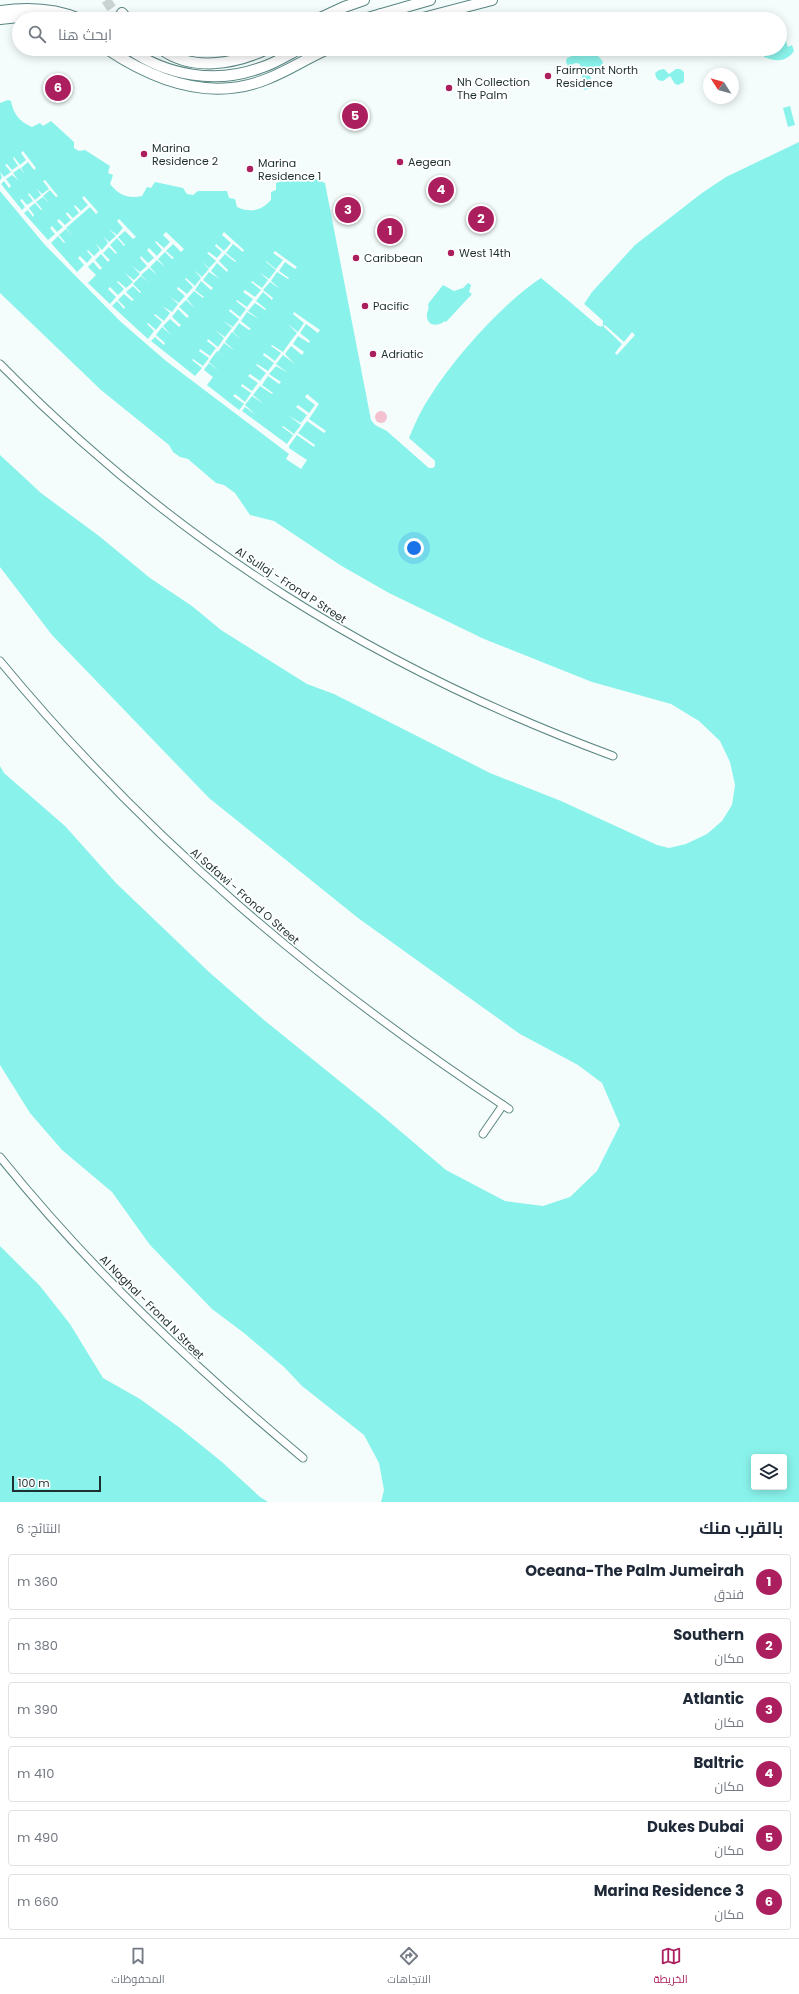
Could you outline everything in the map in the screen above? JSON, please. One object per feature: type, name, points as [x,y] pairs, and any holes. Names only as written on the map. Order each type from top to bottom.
[{"type":"main road","points":[[333,12],[364,0]]},
{"type":"main road","points":[[386,12],[430,0]]},
{"type":"main road","points":[[446,12],[492,0]]},
{"type":"main road","points":[[0,11],[23,8],[60,12]]},
{"type":"main road","points":[[0,19],[12,18]]},
{"type":"main road","points":[[0,25],[12,23]]},
{"type":"main road","points":[[118,56],[148,73],[185,86],[205,88],[235,88],[268,79],[314,56]]},
{"type":"main road","points":[[125,56],[148,73]]},
{"type":"main road","points":[[140,56],[168,69],[188,74],[208,76],[240,74],[260,68],[285,56]]},
{"type":"main road","points":[[177,56],[189,61],[213,64],[236,60],[247,56]]},
{"type":"street","name":"Al Sullaj - Frond P Street","points":[[0,364],[70,432],[152,501],[209,545],[299,605],[361,642],[456,691],[535,726],[613,756]]},
{"type":"street","name":"Al Safawi - Frond O Street","points":[[0,661],[108,782],[183,856],[235,903],[305,962],[371,1014],[506,1107],[483,1134]]},
{"type":"street","name":"Al Naghal - Frond N Street","points":[[0,1157],[60,1227],[147,1319],[220,1387],[303,1458]]},
{"type":"shaded area","points":[[379,411],[383,411],[387,417],[383,423],[379,423],[375,419],[375,415]]},
{"type":"water","points":[[787,44],[788,47],[792,45],[794,51],[788,57],[780,60],[772,60],[764,57],[787,56]]},
{"type":"water","points":[[572,56],[598,56],[601,59],[603,63],[599,68],[589,67],[592,88],[584,90],[580,64],[576,63],[568,66],[566,62],[567,58]]},
{"type":"water","points":[[664,69],[669,74],[676,69],[680,69],[684,72],[684,82],[678,85],[675,84],[670,76],[663,81],[658,80],[655,73]]},
{"type":"water","points":[[8,100],[11,101],[18,117],[32,127],[40,123],[43,126],[51,121],[74,142],[74,148],[79,151],[85,150],[110,166],[108,173],[113,175],[110,184],[120,193],[132,197],[142,196],[147,187],[151,188],[155,182],[183,188],[187,194],[193,195],[198,191],[227,191],[229,198],[235,199],[237,207],[246,210],[255,210],[263,207],[271,200],[271,192],[276,190],[276,183],[305,174],[325,183],[371,420],[375,425],[387,431],[429,468],[433,468],[435,461],[409,438],[419,416],[431,395],[453,364],[481,331],[512,301],[541,278],[601,327],[603,321],[584,304],[592,292],[635,245],[702,193],[726,177],[799,142],[799,1502],[381,1502],[384,1490],[379,1463],[364,1435],[302,1386],[284,1367],[244,1333],[212,1309],[150,1245],[112,1192],[62,1150],[30,1113],[0,1065],[0,766],[4,773],[65,826],[116,883],[209,972],[264,1020],[379,1113],[446,1170],[505,1201],[543,1206],[570,1197],[597,1171],[620,1125],[602,1083],[578,1065],[520,1034],[358,918],[209,798],[52,635],[0,567],[0,455],[41,493],[99,536],[150,578],[192,606],[221,630],[307,684],[334,694],[490,773],[561,801],[657,845],[669,848],[686,844],[707,834],[722,821],[732,805],[735,785],[730,762],[720,741],[699,721],[671,704],[592,682],[484,639],[389,593],[340,565],[274,521],[250,515],[235,493],[224,485],[216,483],[188,459],[180,457],[173,452],[169,445],[101,390],[0,293],[0,103]]},
{"type":"water","points":[[790,106],[795,125],[788,127],[783,108]]},
{"type":"water","points":[[468,283],[471,285],[469,292],[472,294],[446,322],[445,321],[437,325],[429,323],[427,315],[429,308],[428,304],[443,285],[454,291],[463,288]]},
{"type":"water","points":[[0,1246],[40,1286],[70,1324],[103,1378],[140,1399],[180,1428],[222,1462],[260,1497],[268,1502],[0,1502]]},
{"type":"pier","points":[[23,151],[36,168],[34,170],[28,162],[21,168],[25,175],[20,168],[13,173],[18,180],[12,175],[6,179],[11,186],[9,188],[4,181],[1,184],[22,210],[25,207],[20,200],[22,199],[27,205],[33,201],[28,194],[29,193],[35,200],[41,195],[36,188],[42,194],[49,189],[43,181],[45,180],[58,196],[56,197],[50,190],[43,196],[49,203],[43,197],[36,202],[42,209],[41,210],[35,203],[29,208],[34,215],[33,217],[28,210],[24,213],[48,240],[55,234],[50,228],[52,226],[57,232],[63,227],[57,221],[59,219],[65,225],[71,220],[66,214],[67,212],[73,218],[79,213],[74,206],[75,205],[81,211],[88,205],[82,198],[84,196],[98,212],[96,214],[90,207],[66,228],[72,235],[66,229],[59,235],[65,242],[64,243],[58,236],[51,243],[77,272],[84,265],[78,258],[80,256],[87,263],[92,257],[87,251],[88,250],[94,256],[100,250],[95,243],[102,250],[108,243],[103,236],[109,242],[116,236],[109,229],[117,235],[123,228],[117,221],[119,219],[136,237],[133,239],[125,231],[118,237],[125,245],[124,246],[117,238],[110,245],[117,253],[116,254],[109,247],[103,253],[110,260],[108,262],[101,254],[95,260],[102,268],[100,270],[93,262],[88,267],[96,275],[88,283],[110,304],[116,297],[108,289],[110,287],[118,295],[124,289],[117,282],[118,281],[126,288],[133,282],[125,273],[134,280],[140,274],[132,266],[140,272],[147,266],[140,258],[141,256],[148,263],[154,258],[147,250],[149,248],[157,256],[162,250],[155,242],[156,241],[164,248],[170,242],[163,235],[166,232],[184,249],[181,252],[173,244],[166,251],[174,258],[172,259],[165,252],[158,259],[165,267],[157,260],[150,267],[157,275],[149,268],[141,275],[149,283],[141,276],[133,284],[141,292],[140,293],[133,286],[126,292],[134,300],[132,301],[124,294],[118,300],[125,307],[124,309],[117,301],[112,306],[148,339],[154,331],[147,324],[148,323],[156,330],[162,322],[154,315],[155,314],[164,321],[170,313],[162,306],[172,312],[178,304],[170,297],[179,303],[185,296],[177,289],[178,287],[187,294],[193,287],[185,279],[186,278],[195,286],[201,278],[194,270],[202,277],[209,269],[201,261],[209,268],[216,261],[207,253],[209,252],[217,258],[222,252],[215,246],[216,244],[224,251],[231,243],[222,235],[224,232],[244,250],[243,252],[233,244],[226,253],[236,261],[235,262],[225,254],[219,261],[228,270],[227,272],[217,263],[211,271],[220,279],[209,272],[203,280],[213,288],[211,290],[201,281],[195,290],[204,297],[203,298],[194,291],[187,299],[195,308],[186,300],[179,307],[189,316],[187,318],[178,309],[172,317],[181,325],[179,327],[170,319],[163,326],[171,335],[162,327],[156,335],[165,343],[164,345],[155,337],[151,341],[195,376],[202,368],[192,360],[193,359],[203,366],[209,358],[199,351],[200,349],[210,356],[216,348],[207,341],[208,339],[218,347],[224,338],[215,330],[225,337],[232,328],[223,321],[233,327],[239,319],[229,311],[230,309],[240,317],[246,309],[236,301],[237,300],[247,307],[253,299],[243,292],[245,290],[255,297],[261,290],[251,282],[252,281],[262,288],[268,280],[259,272],[269,279],[276,270],[266,261],[276,269],[283,260],[273,253],[275,251],[297,267],[295,269],[285,262],[279,271],[289,278],[288,279],[277,272],[271,281],[280,289],[270,282],[263,290],[273,298],[272,300],[263,292],[256,301],[266,309],[265,310],[255,303],[248,311],[259,319],[247,312],[241,321],[251,329],[249,330],[239,323],[233,332],[242,340],[232,332],[225,342],[235,351],[224,343],[209,362],[219,371],[209,363],[204,370],[213,377],[207,385],[239,410],[244,404],[233,396],[235,394],[245,402],[251,393],[241,386],[242,384],[252,391],[258,383],[248,376],[250,374],[260,381],[266,373],[256,365],[257,364],[268,371],[274,363],[263,355],[264,353],[275,361],[281,353],[271,346],[272,345],[283,352],[297,333],[288,324],[298,332],[304,323],[293,314],[294,312],[320,330],[318,333],[306,324],[300,333],[310,341],[309,343],[298,336],[293,344],[304,352],[302,355],[291,346],[285,354],[295,364],[283,355],[276,364],[288,373],[276,366],[269,374],[281,382],[279,384],[268,376],[262,385],[273,393],[272,394],[260,386],[253,395],[264,404],[252,396],[245,405],[256,415],[245,407],[242,411],[287,444],[293,435],[282,427],[283,426],[294,434],[301,425],[289,416],[301,423],[307,415],[296,407],[298,405],[309,413],[315,405],[305,397],[307,394],[319,404],[309,419],[326,431],[324,433],[307,421],[298,433],[315,445],[314,447],[297,435],[289,446],[289,448],[307,460],[301,469],[286,459],[289,454],[166,361],[121,322],[45,245],[0,191],[0,180],[2,178],[0,172],[4,177],[11,172],[5,165],[7,164],[12,170],[18,166],[13,158],[14,157],[20,165],[26,160],[21,153]]},
{"type":"pier","points":[[540,276],[602,325],[601,322],[582,303],[584,304],[603,321],[603,326],[598,326]]},
{"type":"pier","points":[[605,325],[624,342],[632,332],[635,335],[617,355],[615,353],[622,344],[603,326]]},
{"type":"pier","points":[[389,429],[432,466],[433,462],[407,440],[407,437],[435,461],[435,466],[433,468],[429,468],[387,431]]},
{"type":"tunnel","points":[[106,0],[114,12]]},
{"type":"place","name":"Fairmont North Residence","points":[[548,76]]},
{"type":"place","name":"Marina Residence 3","points":[[58,88]]},
{"type":"place","name":"Nh Collection The Palm","points":[[449,88]]},
{"type":"place","name":"Dukes Dubai","points":[[355,116]]},
{"type":"place","name":"Marina Residence 2","points":[[144,154]]},
{"type":"place","name":"Aegean","points":[[400,162]]},
{"type":"place","name":"Marina Residence 1","points":[[250,169]]},
{"type":"place","name":"Baltric","points":[[441,190]]},
{"type":"place","name":"Atlantic","points":[[348,210]]},
{"type":"place","name":"Southern","points":[[481,219]]},
{"type":"place","name":"Oceana-The Palm Jumeirah","points":[[390,231]]},
{"type":"place","name":"West 14th","points":[[451,253]]},
{"type":"place","name":"Caribbean","points":[[356,258]]},
{"type":"place","name":"Pacific","points":[[365,306]]},
{"type":"place","name":"Adriatic","points":[[373,354]]}]
